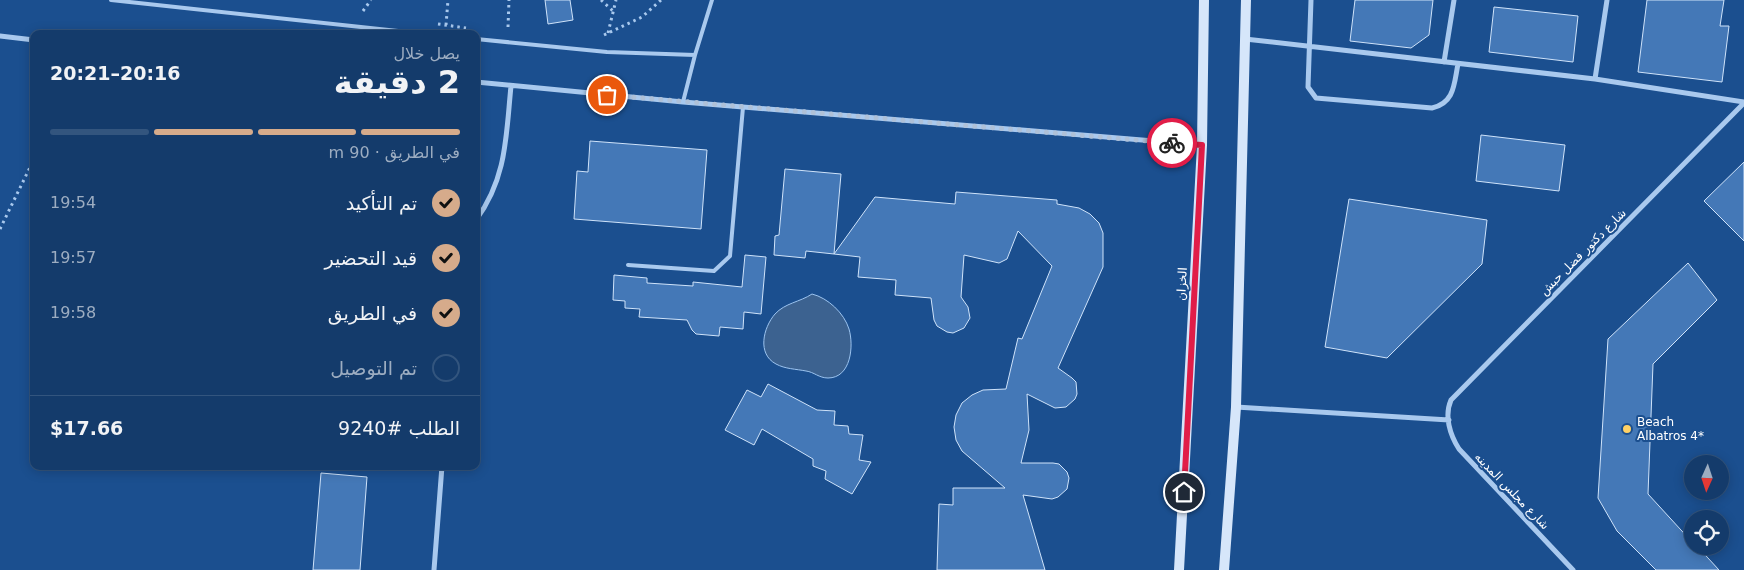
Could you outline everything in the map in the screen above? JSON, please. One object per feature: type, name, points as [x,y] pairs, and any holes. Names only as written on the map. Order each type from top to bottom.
[{"type":"main road","name":"الخزان","points":[[1179,570],[1202,145],[1204,0]]},
{"type":"main road","points":[[1224,570],[1236,407],[1246,0]]},
{"type":"street","points":[[1311,0],[1308,87],[1313,95],[1321,99],[1432,108],[1440,106],[1450,98],[1458,64]]},
{"type":"street","points":[[1444,62],[1454,0]]},
{"type":"street","points":[[1595,79],[1607,0]]},
{"type":"street","points":[[0,36],[30,40]]},
{"type":"street","points":[[1245,39],[1595,79],[1744,103]]},
{"type":"street","points":[[480,82],[683,102],[1202,145]]},
{"type":"street","points":[[480,213],[498,180],[504,155],[511,86]]},
{"type":"street","name":"شارع دكتور فضل حبش","points":[[1449,420],[1451,400],[1744,103]]},
{"type":"street","points":[[1236,407],[1449,420]]},
{"type":"street","name":"شارع مجلس المدينه","points":[[1449,420],[1450,430],[1459,449],[1573,570]]},
{"type":"street","points":[[434,570],[442,470]]},
{"type":"lane","points":[[111,0],[389,30]]},
{"type":"lane","points":[[683,102],[712,0]]},
{"type":"lane","points":[[480,39],[608,52],[695,55]]},
{"type":"lane","points":[[628,265],[714,271],[730,256],[743,107]]},
{"type":"path","points":[[360,16],[371,0]]},
{"type":"path","points":[[446,25],[448,0]]},
{"type":"path","points":[[507,33],[509,0]]},
{"type":"path","points":[[601,0],[613,11]]},
{"type":"path","points":[[608,34],[616,0]]},
{"type":"path","points":[[598,36],[608,34],[642,17],[660,0]]},
{"type":"path","points":[[436,24],[472,28]]},
{"type":"path","points":[[0,228],[30,167]]},
{"type":"water","points":[[812,294],[824,299],[835,307],[847,323],[849,329],[851,352],[849,360],[842,373],[836,377],[825,378],[809,372],[779,366],[770,360],[766,354],[764,347],[765,333],[775,314],[783,307]]},
{"type":"building","points":[[545,0],[570,0],[573,20],[548,24]]},
{"type":"building","points":[[1355,0],[1433,0],[1429,35],[1411,48],[1350,41]]},
{"type":"building","points":[[1647,0],[1724,0],[1720,26],[1729,26],[1722,82],[1638,72]]},
{"type":"building","points":[[1494,7],[1578,16],[1573,62],[1489,52]]},
{"type":"building","points":[[1481,135],[1565,145],[1559,191],[1476,181]]},
{"type":"building","points":[[590,141],[707,150],[701,229],[574,219],[577,171],[588,172]]},
{"type":"building","points":[[1744,162],[1744,241],[1704,201]]},
{"type":"building","points":[[785,169],[841,174],[834,254],[806,251],[805,258],[774,255],[775,236],[779,235]]},
{"type":"building","points":[[956,192],[1057,200],[1057,204],[1079,208],[1090,214],[1099,223],[1103,233],[1103,267],[1058,368],[1076,382],[1077,394],[1075,399],[1066,407],[1055,408],[1027,394],[1029,430],[1021,463],[1059,464],[1067,472],[1069,478],[1067,489],[1058,497],[1052,499],[1023,495],[1045,570],[937,570],[939,504],[953,505],[953,488],[1005,488],[962,451],[956,440],[954,427],[956,415],[962,403],[972,395],[983,390],[1006,389],[1018,338],[1022,339],[1052,266],[1018,231],[1007,259],[999,263],[964,255],[961,297],[968,307],[970,318],[964,328],[953,333],[937,326],[934,320],[931,298],[895,295],[896,280],[858,277],[860,257],[834,254],[875,197],[955,204]]},
{"type":"building","points":[[1349,199],[1487,220],[1482,264],[1387,358],[1325,347]]},
{"type":"building","points":[[745,255],[766,257],[761,314],[744,312],[743,329],[720,327],[719,336],[696,334],[687,320],[639,317],[640,309],[625,308],[625,301],[613,300],[614,275],[647,278],[647,283],[693,286],[693,282],[742,287]]},
{"type":"building","name":"Beach Albatros 4*","points":[[1688,263],[1717,300],[1653,364],[1648,494],[1684,533],[1684,555],[1705,555],[1719,570],[1656,570],[1617,531],[1598,498],[1608,339]]},
{"type":"building","points":[[768,384],[817,410],[835,411],[834,425],[848,426],[849,434],[863,435],[859,460],[871,462],[852,494],[825,479],[826,471],[813,466],[813,459],[762,429],[754,445],[725,430],[747,390],[761,397]]},
{"type":"building","points":[[321,473],[367,477],[360,570],[313,570]]},
{"type":"way so far","points":[[607,95],[1172,143]]},
{"type":"place","name":"Beach Albatros 4*","points":[[1627,429]]},
{"type":"route","points":[[1172,143],[1202,145],[1184,492]]}]
